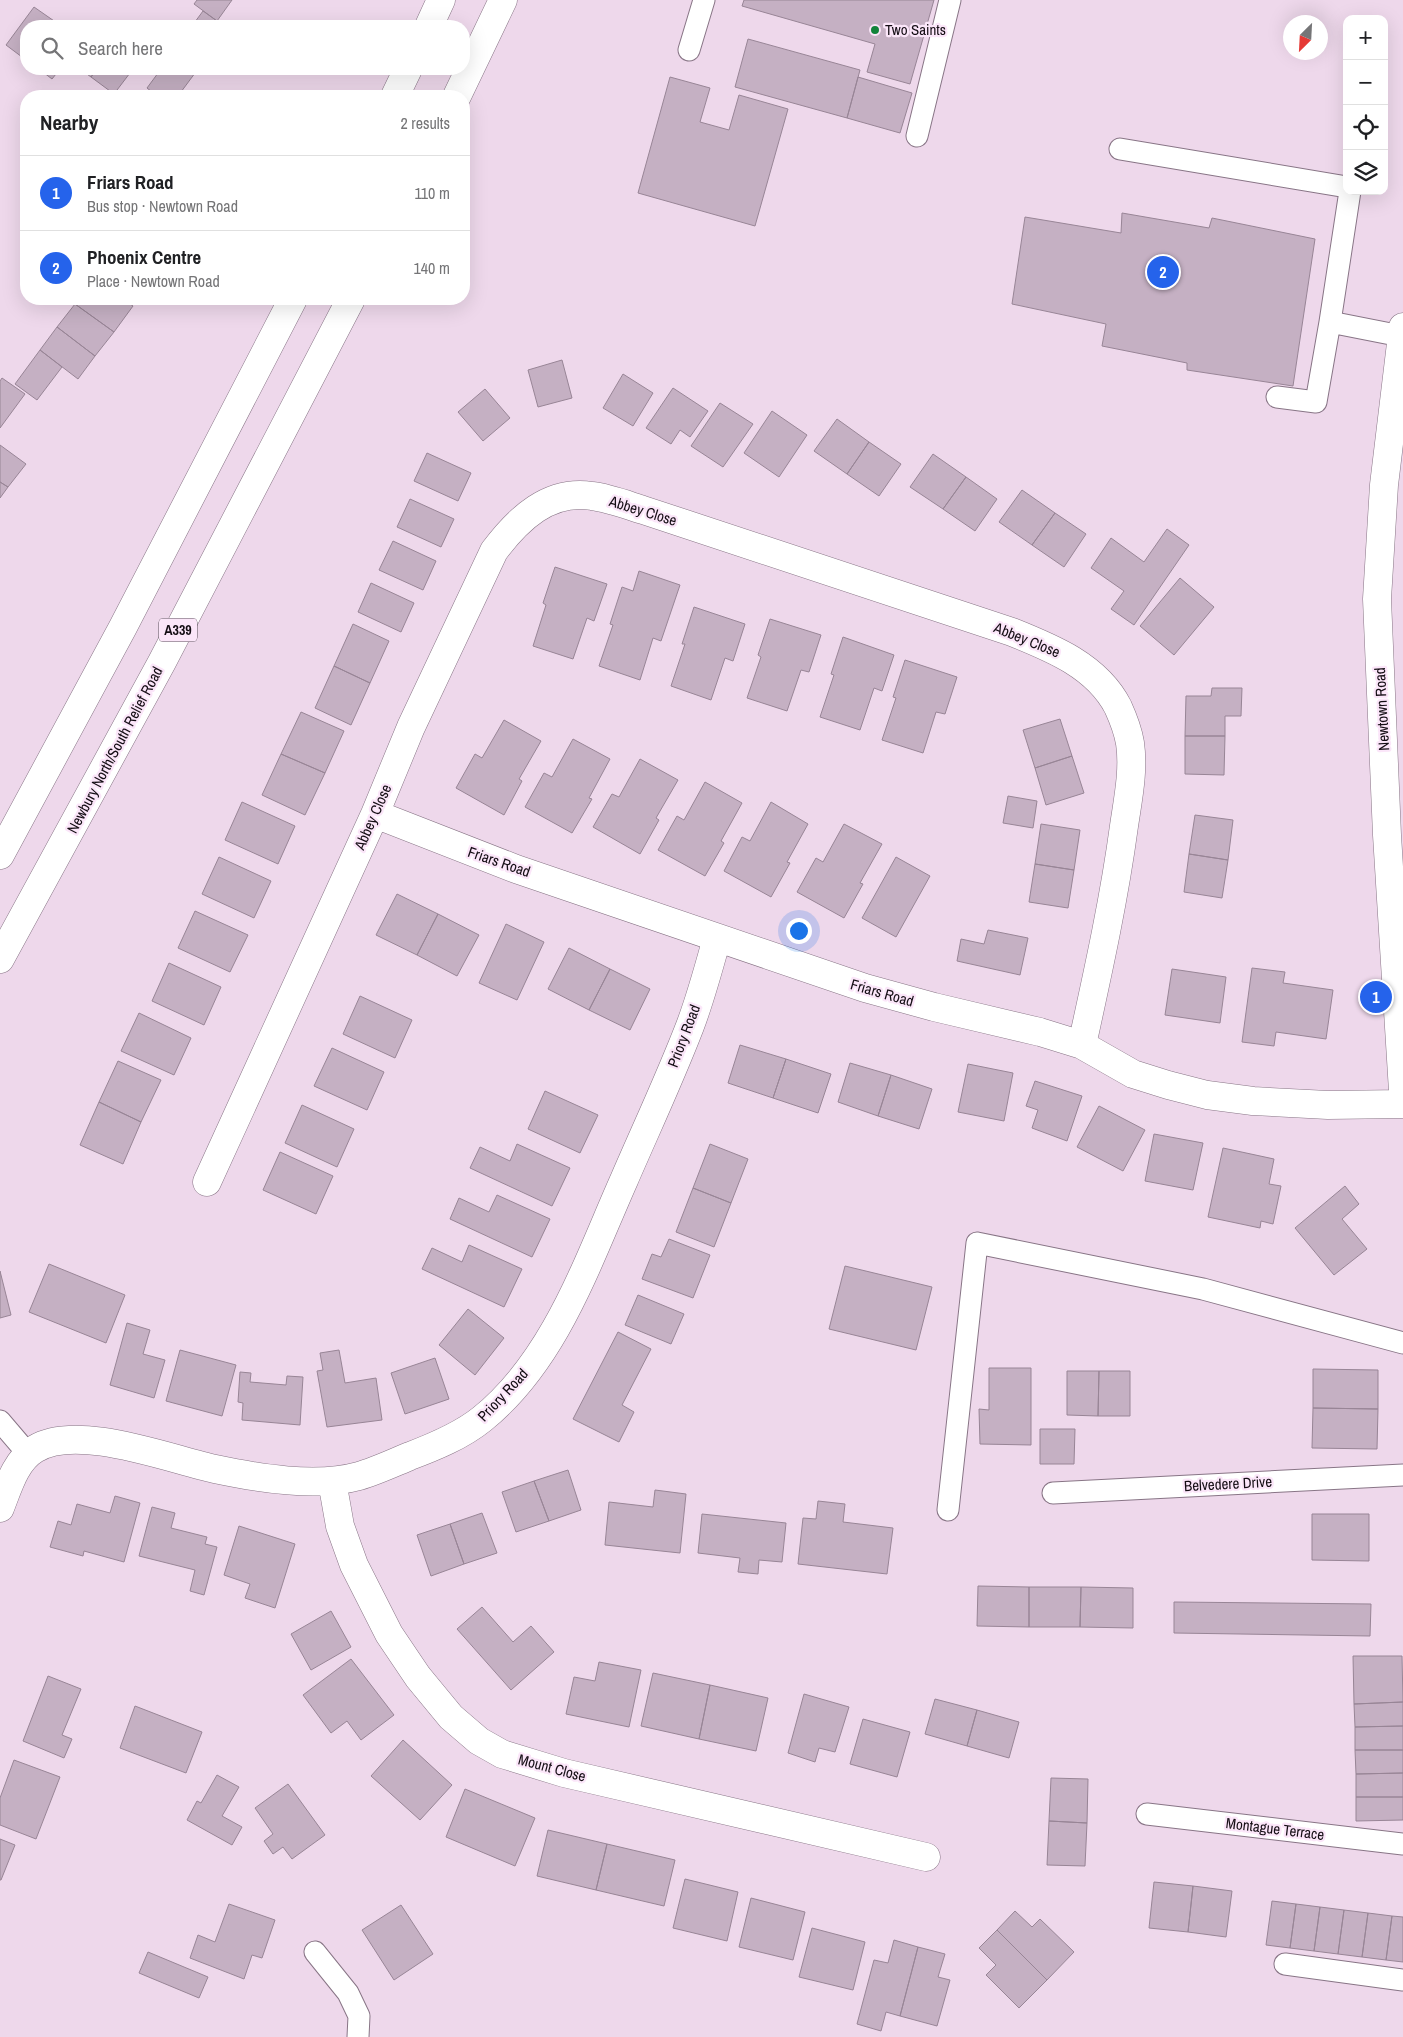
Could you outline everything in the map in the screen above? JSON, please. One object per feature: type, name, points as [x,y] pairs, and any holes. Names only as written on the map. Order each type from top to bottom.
[{"type":"main road","points":[[432,20],[441,0]]},
{"type":"main road","points":[[470,69],[503,0]]},
{"type":"main road","points":[[398,90],[405,75]]},
{"type":"main road","points":[[460,90],[467,75]]},
{"type":"main road","points":[[0,855],[123,627],[289,305]]},
{"type":"main road","name":"Newbury North/South Relief Road","points":[[0,959],[162,662],[348,305]]},
{"type":"main road","name":"Newtown Road","points":[[1402,332],[1384,485],[1377,599],[1387,835],[1403,1091]]},
{"type":"main road","name":"Abbey Close","points":[[207,1182],[375,814],[411,726],[494,551],[507,533],[540,506],[556,498],[574,495],[592,496],[643,510],[1012,632],[1071,658],[1090,673],[1105,689],[1117,706],[1125,725],[1130,743],[1130,765],[1126,816],[1114,887],[1082,1045]]},
{"type":"main road","name":"Friars Road","points":[[375,814],[484,858],[865,988],[934,1007],[1040,1032],[1082,1045],[1133,1074],[1207,1095],[1328,1105],[1403,1104]]},
{"type":"main road","name":"Priory Road","points":[[0,1508],[14,1474],[29,1455],[35,1449],[67,1439],[86,1439],[124,1446],[215,1469],[262,1477],[332,1481],[359,1476],[432,1448],[460,1434],[487,1414],[505,1397],[528,1369],[550,1338],[566,1308],[690,1025],[717,938]]},
{"type":"main road","name":"Mount Close","points":[[332,1481],[340,1526],[354,1565],[390,1634],[418,1677],[451,1717],[479,1741],[502,1754],[538,1766],[926,1857]]},
{"type":"lane","points":[[689,50],[704,0]]},
{"type":"lane","points":[[917,136],[950,0]]},
{"type":"lane","points":[[1120,149],[1343,186]]},
{"type":"lane","points":[[1277,397],[1316,402],[1349,195]]},
{"type":"lane","points":[[1330,322],[1402,332]]},
{"type":"lane","points":[[948,1510],[977,1243],[1204,1289],[1403,1342]]},
{"type":"lane","points":[[0,1421],[29,1455]]},
{"type":"lane","name":"Belvedere Drive","points":[[1053,1493],[1403,1475]]},
{"type":"lane","name":"Montague Terrace","points":[[1147,1814],[1403,1844]]},
{"type":"lane","points":[[315,1952],[348,1994],[359,2016],[358,2037]]},
{"type":"lane","points":[[1285,1964],[1403,1980]]},
{"type":"building","points":[[197,0],[232,0],[218,20],[194,4]]},
{"type":"building","name":"Two Saints","points":[[744,0],[934,0],[910,84],[867,72],[875,44],[742,6]]},
{"type":"building","points":[[34,7],[53,20],[24,20]]},
{"type":"building","points":[[203,11],[216,20],[196,20]]},
{"type":"building","points":[[20,26],[20,56],[6,45]]},
{"type":"building","points":[[748,39],[860,70],[847,118],[735,87]]},
{"type":"building","points":[[47,75],[55,75],[52,79]]},
{"type":"building","points":[[92,75],[128,75],[117,90],[109,90],[91,77]]},
{"type":"building","points":[[157,75],[194,75],[182,90],[150,90],[147,88]]},
{"type":"building","points":[[670,77],[710,88],[700,122],[729,130],[739,95],[788,109],[755,226],[638,193]]},
{"type":"building","points":[[858,77],[912,93],[900,133],[847,118]]},
{"type":"building","points":[[1122,213],[1209,228],[1212,218],[1315,239],[1293,386],[1187,370],[1187,363],[1102,346],[1106,324],[1012,304],[1025,217],[1121,233]]},
{"type":"building","points":[[74,305],[76,305],[114,332],[95,356],[57,327]]},
{"type":"building","points":[[76,305],[133,306],[114,332]]},
{"type":"building","points":[[57,327],[95,356],[78,379],[40,350]]},
{"type":"building","points":[[40,350],[62,367],[37,400],[15,384]]},
{"type":"building","points":[[562,360],[572,398],[538,407],[528,370]]},
{"type":"building","points":[[623,374],[653,393],[633,426],[603,408]]},
{"type":"building","points":[[2,378],[25,394],[0,428],[0,381]]},
{"type":"building","points":[[673,388],[708,411],[690,437],[680,430],[671,444],[646,428]]},
{"type":"building","points":[[485,389],[510,418],[483,441],[458,412]]},
{"type":"building","points":[[720,403],[753,424],[723,467],[691,446]]},
{"type":"building","points":[[772,411],[807,435],[779,477],[744,453]]},
{"type":"building","points":[[837,419],[869,442],[847,474],[814,451]]},
{"type":"building","points":[[869,442],[901,464],[879,496],[847,474]]},
{"type":"building","points":[[0,445],[26,464],[8,487],[0,482]]},
{"type":"building","points":[[427,453],[471,473],[458,501],[414,481]]},
{"type":"building","points":[[933,454],[966,477],[943,509],[910,487]]},
{"type":"building","points":[[966,477],[997,499],[975,531],[943,509]]},
{"type":"building","points":[[0,482],[8,487],[0,498]]},
{"type":"building","points":[[1022,490],[1055,513],[1032,545],[999,522]]},
{"type":"building","points":[[410,499],[454,519],[441,547],[397,527]]},
{"type":"building","points":[[1055,513],[1086,534],[1064,567],[1032,545]]},
{"type":"building","points":[[1167,529],[1189,545],[1134,625],[1111,609],[1124,591],[1091,568],[1111,538],[1144,562]]},
{"type":"building","points":[[393,541],[436,561],[423,590],[379,570]]},
{"type":"building","points":[[555,567],[607,584],[594,621],[587,618],[573,659],[533,646],[546,605],[543,603]]},
{"type":"building","points":[[639,571],[680,585],[661,641],[653,638],[640,680],[599,666],[613,625],[610,624],[622,587],[633,591]]},
{"type":"building","points":[[1180,578],[1214,607],[1174,655],[1140,626]]},
{"type":"building","points":[[371,583],[414,603],[401,632],[358,612]]},
{"type":"building","points":[[694,607],[745,624],[733,661],[725,658],[711,700],[671,686],[685,644],[682,644]]},
{"type":"building","points":[[770,619],[821,635],[809,672],[801,670],[787,711],[747,698],[761,657],[758,655]]},
{"type":"building","points":[[353,624],[389,641],[370,683],[334,666]]},
{"type":"building","points":[[843,637],[894,655],[882,691],[874,688],[860,730],[820,717],[834,675],[831,674]]},
{"type":"building","points":[[905,660],[957,677],[945,714],[936,712],[923,753],[882,740],[896,698],[893,697]]},
{"type":"building","points":[[334,666],[370,683],[351,725],[315,708]]},
{"type":"building","points":[[1212,688],[1242,688],[1241,716],[1225,716],[1225,736],[1185,736],[1186,696],[1211,696]]},
{"type":"building","points":[[301,712],[344,731],[325,773],[281,754]]},
{"type":"building","points":[[1060,719],[1072,756],[1035,768],[1023,730]]},
{"type":"building","points":[[504,720],[541,741],[519,779],[522,781],[504,815],[456,788],[475,754],[482,758]]},
{"type":"building","points":[[1185,736],[1225,736],[1224,775],[1185,774]]},
{"type":"building","points":[[573,739],[610,759],[589,798],[592,799],[572,833],[525,807],[544,773],[552,777]]},
{"type":"building","points":[[281,754],[325,773],[305,815],[262,795]]},
{"type":"building","points":[[1072,756],[1084,793],[1046,805],[1035,768]]},
{"type":"building","points":[[640,759],[678,780],[656,818],[659,820],[640,854],[593,827],[612,794],[619,797]]},
{"type":"building","points":[[705,782],[742,803],[721,841],[724,843],[705,876],[658,850],[677,816],[684,820]]},
{"type":"building","points":[[1008,796],[1037,801],[1033,828],[1003,823]]},
{"type":"building","points":[[242,802],[295,826],[278,864],[225,840]]},
{"type":"building","points":[[771,802],[808,824],[787,862],[790,863],[771,897],[724,871],[742,837],[750,841]]},
{"type":"building","points":[[1195,815],[1233,820],[1228,860],[1189,854]]},
{"type":"building","points":[[844,824],[882,844],[860,883],[863,884],[844,918],[797,892],[816,858],[823,862]]},
{"type":"building","points":[[1041,824],[1080,830],[1074,870],[1035,864]]},
{"type":"building","points":[[1189,854],[1228,860],[1222,898],[1184,892]]},
{"type":"building","points":[[219,857],[271,881],[254,918],[202,894]]},
{"type":"building","points":[[896,857],[930,876],[896,937],[862,918]]},
{"type":"building","points":[[1035,864],[1074,870],[1068,908],[1029,902]]},
{"type":"building","points":[[397,894],[438,914],[417,955],[376,935]]},
{"type":"building","points":[[195,911],[248,935],[230,972],[178,948]]},
{"type":"building","points":[[438,914],[479,935],[457,976],[417,955]]},
{"type":"building","points":[[506,924],[544,942],[517,1000],[479,983]]},
{"type":"building","points":[[988,930],[1028,938],[1020,975],[957,961],[961,939],[984,944]]},
{"type":"building","points":[[569,948],[610,969],[589,1010],[548,989]]},
{"type":"building","points":[[169,963],[221,987],[204,1025],[152,1001]]},
{"type":"building","points":[[1252,968],[1285,972],[1283,983],[1333,990],[1326,1039],[1276,1032],[1274,1046],[1242,1042]]},
{"type":"building","points":[[610,969],[650,989],[630,1030],[589,1010]]},
{"type":"building","points":[[1172,969],[1226,977],[1220,1023],[1165,1015]]},
{"type":"building","points":[[360,996],[412,1020],[395,1058],[343,1034]]},
{"type":"building","points":[[139,1013],[191,1038],[174,1075],[121,1051]]},
{"type":"building","points":[[740,1045],[786,1059],[773,1098],[728,1083]]},
{"type":"building","points":[[332,1048],[384,1072],[367,1110],[314,1086]]},
{"type":"building","points":[[786,1059],[831,1074],[818,1113],[773,1098]]},
{"type":"building","points":[[118,1061],[161,1080],[141,1122],[99,1102]]},
{"type":"building","points":[[850,1063],[891,1075],[878,1116],[838,1102]]},
{"type":"building","points":[[968,1064],[1013,1073],[1004,1121],[958,1112]]},
{"type":"building","points":[[891,1075],[932,1089],[919,1129],[878,1116]]},
{"type":"building","points":[[1035,1081],[1082,1096],[1067,1141],[1032,1128],[1038,1110],[1026,1106]]},
{"type":"building","points":[[545,1091],[598,1115],[580,1153],[528,1129]]},
{"type":"building","points":[[99,1102],[141,1122],[123,1164],[80,1145]]},
{"type":"building","points":[[302,1105],[354,1129],[337,1167],[285,1143]]},
{"type":"building","points":[[1099,1106],[1145,1130],[1123,1171],[1077,1147]]},
{"type":"building","points":[[1154,1134],[1203,1143],[1193,1190],[1145,1181]]},
{"type":"building","points":[[517,1144],[570,1168],[552,1206],[470,1168],[480,1147],[510,1161]]},
{"type":"building","points":[[710,1144],[748,1159],[731,1203],[693,1188]]},
{"type":"building","points":[[1223,1148],[1274,1159],[1269,1184],[1281,1186],[1273,1224],[1261,1221],[1260,1228],[1208,1217]]},
{"type":"building","points":[[280,1152],[333,1176],[316,1214],[263,1190]]},
{"type":"building","points":[[1345,1186],[1359,1204],[1342,1219],[1367,1249],[1334,1275],[1295,1228]]},
{"type":"building","points":[[693,1188],[731,1203],[714,1247],[676,1232]]},
{"type":"building","points":[[497,1195],[550,1219],[532,1257],[450,1219],[459,1198],[489,1212]]},
{"type":"building","points":[[669,1239],[710,1255],[693,1298],[642,1279],[652,1254],[661,1257]]},
{"type":"building","points":[[469,1245],[522,1269],[504,1307],[422,1269],[432,1248],[462,1262]]},
{"type":"building","points":[[49,1264],[125,1295],[106,1343],[29,1312]]},
{"type":"building","points":[[845,1266],[932,1287],[916,1350],[829,1329]]},
{"type":"building","points":[[0,1271],[11,1315],[0,1318]]},
{"type":"building","points":[[638,1295],[684,1314],[671,1344],[625,1325]]},
{"type":"building","points":[[468,1309],[504,1338],[475,1375],[439,1345]]},
{"type":"building","points":[[127,1323],[150,1330],[143,1354],[165,1360],[154,1398],[110,1385]]},
{"type":"building","points":[[618,1332],[651,1349],[622,1405],[634,1412],[619,1442],[573,1419]]},
{"type":"building","points":[[180,1350],[236,1365],[222,1416],[166,1401]]},
{"type":"building","points":[[339,1350],[345,1383],[376,1378],[382,1420],[327,1427],[317,1371],[323,1370],[320,1353]]},
{"type":"building","points":[[435,1358],[449,1399],[405,1414],[391,1373]]},
{"type":"building","points":[[989,1368],[1031,1368],[1031,1445],[980,1444],[979,1409],[989,1410]]},
{"type":"building","points":[[1313,1369],[1378,1370],[1378,1409],[1313,1408]]},
{"type":"building","points":[[1067,1371],[1099,1371],[1098,1416],[1067,1415]]},
{"type":"building","points":[[1099,1371],[1130,1371],[1130,1416],[1098,1416]]},
{"type":"building","points":[[240,1372],[251,1373],[250,1382],[286,1385],[287,1376],[303,1377],[300,1425],[242,1420],[243,1403],[238,1402]]},
{"type":"building","points":[[1313,1408],[1378,1409],[1377,1449],[1312,1448]]},
{"type":"building","points":[[1040,1429],[1075,1429],[1074,1464],[1040,1464]]},
{"type":"building","points":[[568,1470],[581,1510],[549,1521],[534,1481]]},
{"type":"building","points":[[534,1481],[549,1521],[516,1532],[502,1492]]},
{"type":"building","points":[[655,1490],[686,1494],[680,1553],[605,1545],[609,1502],[653,1507]]},
{"type":"building","points":[[115,1496],[140,1503],[124,1562],[84,1551],[83,1556],[50,1547],[58,1521],[71,1525],[77,1504],[110,1513]]},
{"type":"building","points":[[818,1501],[845,1504],[843,1522],[893,1528],[887,1574],[798,1564],[803,1518],[816,1519]]},
{"type":"building","points":[[152,1507],[175,1513],[171,1528],[207,1537],[205,1544],[217,1547],[204,1595],[190,1591],[195,1570],[139,1556]]},
{"type":"building","points":[[482,1513],[497,1553],[464,1564],[450,1524]]},
{"type":"building","points":[[702,1514],[786,1523],[782,1562],[759,1560],[758,1574],[738,1572],[740,1558],[698,1553]]},
{"type":"building","points":[[1312,1514],[1369,1514],[1369,1561],[1312,1560]]},
{"type":"building","points":[[450,1524],[464,1564],[431,1576],[417,1535]]},
{"type":"building","points":[[239,1526],[295,1544],[275,1608],[245,1598],[250,1584],[224,1575]]},
{"type":"building","points":[[978,1586],[1029,1587],[1029,1627],[977,1626]]},
{"type":"building","points":[[1029,1587],[1081,1587],[1080,1627],[1029,1627]]},
{"type":"building","points":[[1081,1587],[1133,1588],[1133,1628],[1080,1627]]},
{"type":"building","points":[[1174,1602],[1371,1604],[1370,1636],[1174,1633]]},
{"type":"building","points":[[482,1607],[513,1642],[531,1626],[554,1652],[511,1690],[457,1629]]},
{"type":"building","points":[[331,1611],[351,1647],[311,1670],[291,1634]]},
{"type":"building","points":[[1353,1656],[1402,1656],[1403,1702],[1354,1704]]},
{"type":"building","points":[[351,1659],[394,1715],[361,1740],[347,1721],[331,1733],[303,1695]]},
{"type":"building","points":[[599,1662],[641,1670],[629,1727],[566,1714],[574,1677],[595,1681]]},
{"type":"building","points":[[653,1673],[710,1685],[699,1739],[641,1726]]},
{"type":"building","points":[[48,1676],[81,1689],[62,1735],[72,1739],[64,1758],[23,1741]]},
{"type":"building","points":[[710,1685],[768,1698],[756,1751],[699,1739]]},
{"type":"building","points":[[804,1694],[849,1707],[835,1752],[819,1748],[815,1762],[788,1753]]},
{"type":"building","points":[[935,1699],[977,1710],[967,1746],[925,1734]]},
{"type":"building","points":[[1403,1702],[1403,1726],[1355,1727],[1354,1704]]},
{"type":"building","points":[[135,1706],[202,1732],[186,1773],[120,1748]]},
{"type":"building","points":[[977,1710],[1019,1722],[1009,1758],[967,1746]]},
{"type":"building","points":[[863,1719],[910,1732],[897,1777],[850,1764]]},
{"type":"building","points":[[1403,1726],[1403,1750],[1355,1750],[1355,1727]]},
{"type":"building","points":[[403,1740],[452,1785],[420,1820],[371,1776]]},
{"type":"building","points":[[1355,1750],[1403,1750],[1403,1773],[1356,1774]]},
{"type":"building","points":[[14,1760],[60,1777],[36,1839],[0,1825],[0,1798]]},
{"type":"building","points":[[1403,1773],[1403,1797],[1356,1797],[1356,1774]]},
{"type":"building","points":[[217,1775],[239,1787],[222,1816],[242,1827],[232,1845],[187,1820],[197,1801],[201,1803]]},
{"type":"building","points":[[1051,1778],[1088,1779],[1087,1823],[1049,1821]]},
{"type":"building","points":[[288,1784],[325,1835],[292,1859],[283,1847],[273,1854],[264,1841],[273,1834],[255,1808]]},
{"type":"building","points":[[465,1789],[535,1818],[515,1866],[446,1837]]},
{"type":"building","points":[[1356,1797],[1403,1797],[1403,1820],[1356,1821]]},
{"type":"building","points":[[1049,1821],[1087,1823],[1085,1866],[1047,1865]]},
{"type":"building","points":[[548,1830],[607,1844],[596,1890],[537,1876]]},
{"type":"building","points":[[0,1839],[15,1845],[1,1880],[0,1880]]},
{"type":"building","points":[[607,1844],[675,1860],[664,1906],[596,1890]]},
{"type":"building","points":[[685,1879],[738,1892],[727,1941],[673,1928]]},
{"type":"building","points":[[1154,1882],[1193,1886],[1188,1932],[1149,1928]]},
{"type":"building","points":[[1193,1886],[1232,1891],[1226,1937],[1188,1932]]},
{"type":"building","points":[[751,1898],[805,1912],[793,1960],[739,1947]]},
{"type":"building","points":[[1272,1901],[1296,1904],[1290,1948],[1266,1945]]},
{"type":"building","points":[[229,1904],[275,1920],[262,1958],[252,1955],[244,1979],[190,1958],[198,1935],[215,1942]]},
{"type":"building","points":[[1296,1904],[1320,1907],[1314,1951],[1290,1948]]},
{"type":"building","points":[[401,1905],[433,1954],[394,1980],[362,1930]]},
{"type":"building","points":[[1320,1907],[1344,1910],[1338,1954],[1314,1951]]},
{"type":"building","points":[[1344,1910],[1368,1913],[1362,1957],[1338,1954]]},
{"type":"building","points":[[1015,1911],[1032,1927],[1040,1919],[1074,1952],[1047,1980],[997,1930]]},
{"type":"building","points":[[1368,1913],[1392,1916],[1386,1960],[1362,1957]]},
{"type":"building","points":[[1392,1916],[1403,1917],[1403,1962],[1386,1960]]},
{"type":"building","points":[[812,1928],[865,1942],[853,1990],[799,1977]]},
{"type":"building","points":[[997,1930],[1047,1980],[1019,2008],[986,1975],[996,1965],[979,1948]]},
{"type":"building","points":[[894,1940],[918,1947],[900,2016],[886,2012],[881,2031],[857,2024],[874,1960],[888,1963]]},
{"type":"building","points":[[918,1947],[945,1954],[938,1977],[950,1980],[937,2026],[900,2016]]},
{"type":"building","points":[[148,1952],[208,1977],[199,1998],[139,1973]]},
{"type":"place","name":"Two Saints","points":[[875,30]]},
{"type":"place","name":"Phoenix Centre","points":[[1163,272]]},
{"type":"place","name":"Friars Road","points":[[1376,997]]}]
